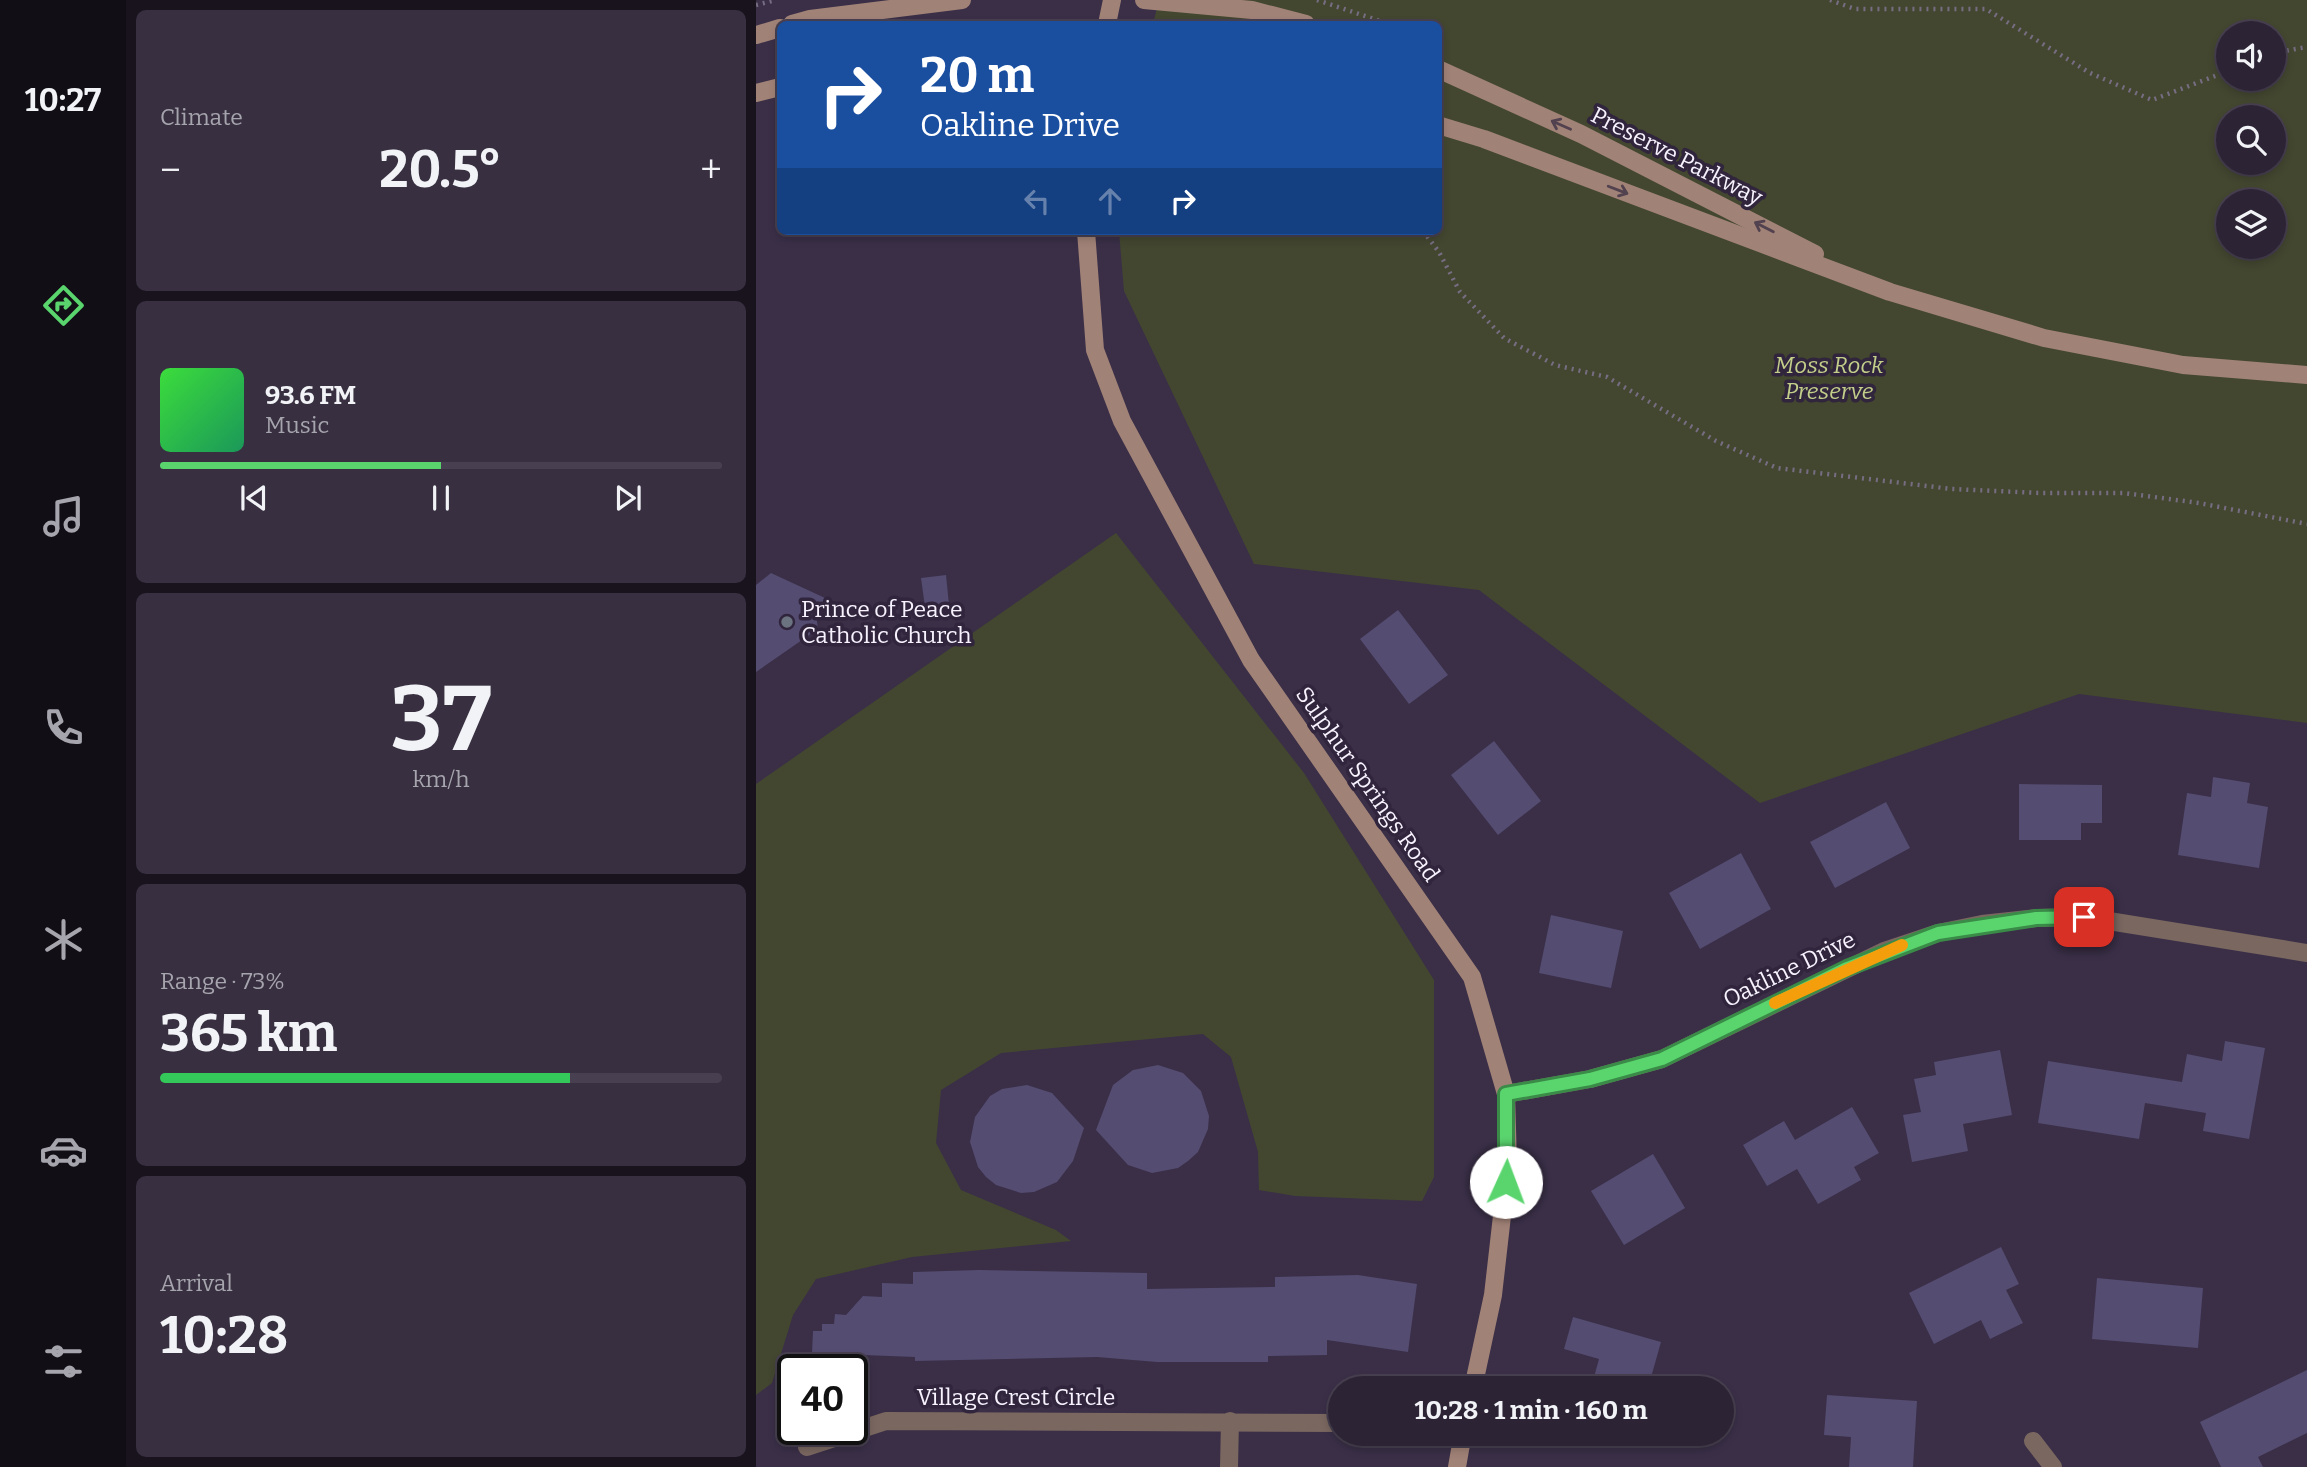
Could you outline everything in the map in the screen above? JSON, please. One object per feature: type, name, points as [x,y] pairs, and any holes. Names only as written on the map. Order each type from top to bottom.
[{"type":"street","points":[[803,21],[962,0]]},
{"type":"street","points":[[1108,21],[1112,0]]},
{"type":"street","points":[[1144,0],[1252,10],[1294,21]]},
{"type":"street","points":[[756,35],[777,29]]},
{"type":"street","name":"Preserve Parkway","points":[[1442,71],[1581,134],[1889,292]]},
{"type":"street","points":[[756,93],[777,88]]},
{"type":"street","name":"Preserve Parkway","points":[[1442,126],[1484,139],[1889,292],[2044,338],[2183,365],[2307,375]]},
{"type":"street","name":"Sulphur Springs Road","points":[[1086,235],[1088,287],[1095,350],[1122,421],[1251,660],[1472,976],[1506,1094],[1507,1163],[1493,1296],[1476,1376]]},
{"type":"street","name":"Oakline Drive","points":[[1506,1094],[1590,1079],[1662,1059],[1884,951],[1938,933],[1982,924],[2036,918],[2084,917],[2307,953]]},
{"type":"street","name":"Village Crest Circle","points":[[807,1447],[886,1421],[1328,1423]]},
{"type":"street","points":[[1229,1467],[1230,1421]]},
{"type":"street","points":[[2033,1441],[2053,1467]]},
{"type":"street","points":[[1457,1467],[1461,1446]]},
{"type":"path","points":[[756,5],[776,0]]},
{"type":"path","points":[[1317,0],[1379,21]]},
{"type":"path","points":[[1830,0],[1855,9],[1986,9],[2090,73],[2152,100],[2216,76]]},
{"type":"path","points":[[2286,51],[2307,47]]},
{"type":"path","points":[[1426,235],[1439,252],[1460,292],[1504,338],[1555,365],[1607,377],[1716,441],[1777,468],[1952,489],[2124,493],[2199,503],[2307,524]]},
{"type":"green space","name":"Moss Rock Preserve","points":[[1159,0],[2307,0],[2307,723],[2079,694],[1760,803],[1479,590],[1254,564],[1124,291],[1119,235],[1442,235],[1442,21],[1154,21]]},
{"type":"green space","points":[[1116,533],[1304,773],[1434,980],[1434,1177],[1422,1201],[1295,1196],[1259,1190],[1258,1152],[1231,1057],[1203,1034],[1001,1053],[941,1090],[936,1143],[961,1190],[1056,1230],[1071,1241],[912,1257],[816,1279],[793,1315],[781,1354],[777,1354],[777,1367],[772,1383],[756,1395],[756,784]]},
{"type":"building","name":"Prince of Peace Catholic Church","points":[[771,573],[825,598],[816,615],[818,629],[756,672],[756,585]]},
{"type":"building","points":[[946,575],[949,605],[925,607],[921,578]]},
{"type":"building","points":[[1398,610],[1448,675],[1409,704],[1360,639]]},
{"type":"building","points":[[1494,741],[1541,801],[1498,835],[1451,775]]},
{"type":"building","points":[[2213,777],[2250,783],[2247,803],[2268,807],[2259,868],[2178,855],[2187,793],[2211,797]]},
{"type":"building","points":[[2019,784],[2102,785],[2102,823],[2081,823],[2081,840],[2019,840]]},
{"type":"building","points":[[1886,802],[1910,848],[1835,888],[1810,842]]},
{"type":"building","points":[[1741,853],[1771,909],[1700,949],[1669,893]]},
{"type":"building","points":[[1551,915],[1623,931],[1611,988],[1539,973]]},
{"type":"building","points":[[2225,1041],[2265,1048],[2249,1139],[2203,1131],[2206,1113],[2145,1103],[2139,1139],[2038,1123],[2048,1061],[2182,1082],[2187,1054],[2222,1061]]},
{"type":"building","points":[[2000,1050],[2012,1115],[1963,1124],[1968,1151],[1912,1162],[1903,1115],[1921,1112],[1914,1079],[1936,1075],[1934,1062]]},
{"type":"building","points":[[1158,1065],[1183,1073],[1201,1091],[1209,1116],[1208,1129],[1198,1152],[1178,1168],[1152,1173],[1128,1165],[1096,1130],[1113,1085],[1133,1070]]},
{"type":"building","points":[[1027,1085],[1052,1093],[1084,1128],[1073,1161],[1057,1182],[1034,1192],[1021,1193],[996,1185],[986,1177],[978,1167],[970,1142],[975,1117],[990,1096],[1002,1089]]},
{"type":"building","points":[[1852,1107],[1879,1153],[1854,1167],[1861,1180],[1818,1204],[1797,1169],[1767,1186],[1743,1145],[1784,1121],[1795,1140]]},
{"type":"building","points":[[1653,1154],[1685,1208],[1624,1245],[1591,1191]]},
{"type":"building","points":[[2001,1247],[2019,1284],[2006,1290],[2023,1323],[1990,1339],[1981,1320],[1934,1344],[1909,1293]]},
{"type":"building","points":[[979,1270],[1147,1273],[1147,1289],[1275,1287],[1275,1277],[1358,1275],[1417,1284],[1408,1352],[1327,1340],[1327,1355],[1268,1356],[1268,1362],[1157,1362],[1097,1357],[915,1361],[915,1357],[812,1353],[813,1331],[822,1331],[822,1324],[834,1324],[835,1314],[846,1315],[863,1296],[882,1297],[882,1283],[913,1284],[913,1272]]},
{"type":"building","points":[[2097,1278],[2203,1288],[2198,1348],[2092,1339]]},
{"type":"building","points":[[1573,1317],[1661,1342],[1651,1376],[1594,1376],[1599,1359],[1564,1349]]},
{"type":"building","points":[[2307,1370],[2307,1433],[2258,1457],[2263,1467],[2221,1467],[2200,1422]]},
{"type":"building","points":[[1827,1395],[1917,1401],[1913,1467],[1849,1467],[1851,1437],[1824,1435]]},
{"type":"slow traffic","points":[[1775,1003],[1902,945]]},
{"type":"place","name":"Prince of Peace Catholic Church","points":[[787,622]]},
{"type":"route","points":[[1506,1182],[1506,1094],[1590,1079],[1662,1059],[1884,951],[1938,933],[1982,924],[2036,918],[2084,917]]}]
